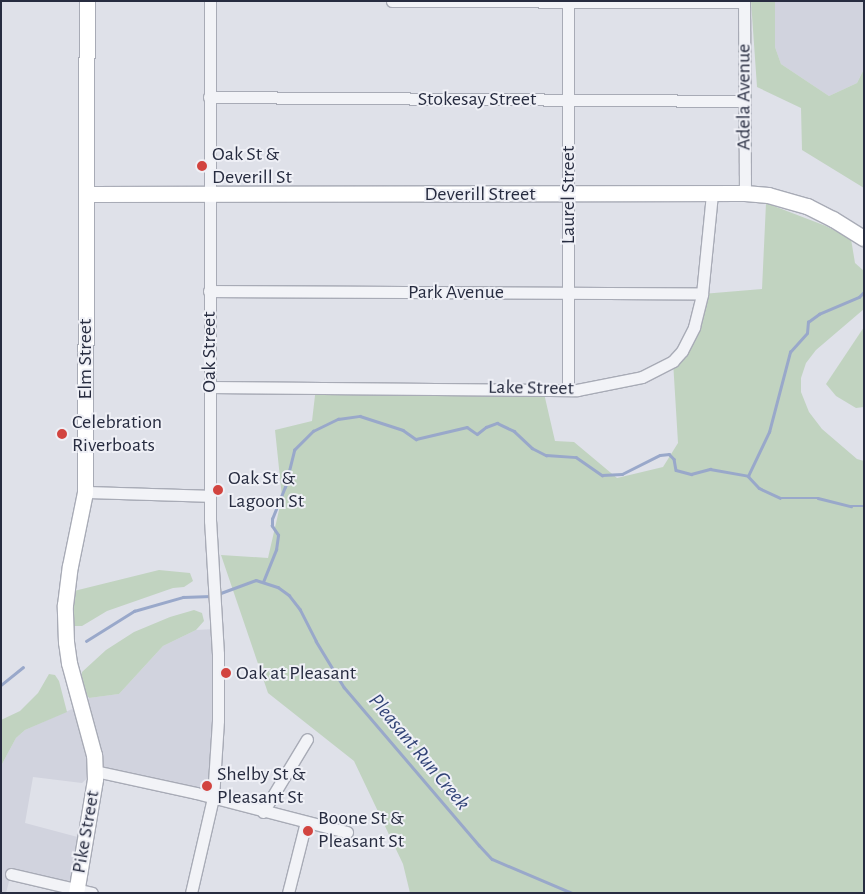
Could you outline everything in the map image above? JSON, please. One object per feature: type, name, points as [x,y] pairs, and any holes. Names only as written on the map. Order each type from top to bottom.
[{"type":"main road","name":"Elm Street","points":[[86,1],[85,492],[66,590],[66,642],[76,696],[94,755],[95,771]]},
{"type":"main road","name":"Deverill Street","points":[[87,194],[568,195],[745,193],[768,195],[806,206],[834,219],[863,238]]},
{"type":"main road","name":"Pike Street","points":[[76,891],[95,771]]},
{"type":"street","name":"Oak Street","points":[[191,893],[213,798],[219,702],[209,496],[210,1]]},
{"type":"street","points":[[392,1],[744,2]]},
{"type":"street","name":"Laurel Street","points":[[568,2],[568,389]]},
{"type":"street","name":"Adela Avenue","points":[[744,2],[745,193]]},
{"type":"street","name":"Stokesay Street","points":[[209,97],[744,101]]},
{"type":"street","name":"Lake Street","points":[[209,387],[568,389],[592,388],[642,377],[673,361],[682,351],[694,327],[702,294],[712,194]]},
{"type":"street","name":"Park Avenue","points":[[209,291],[702,294]]},
{"type":"street","points":[[85,492],[209,496]]},
{"type":"street","points":[[263,812],[307,738]]},
{"type":"street","points":[[95,771],[213,798],[347,832]]},
{"type":"street","points":[[288,893],[306,822]]},
{"type":"street","points":[[11,874],[76,891],[92,893]]},
{"type":"shaded area","points":[[775,1],[864,1],[864,69],[857,83],[829,96],[781,64],[775,47]]},
{"type":"shaded area","points":[[216,629],[213,798],[95,771],[82,783],[33,777],[25,823],[85,839],[77,889],[11,874],[6,893],[1,893],[1,766],[16,738],[25,730],[79,706],[89,698],[119,694],[163,646],[196,630]]},
{"type":"green space","points":[[751,1],[775,1],[775,47],[781,64],[829,96],[857,83],[864,69],[864,188],[802,150],[801,108],[757,87]]},
{"type":"green space","points":[[766,203],[826,226],[851,239],[855,263],[864,271],[864,309],[816,350],[806,363],[801,378],[801,392],[809,412],[822,429],[857,459],[864,461],[864,893],[410,893],[403,864],[354,761],[268,693],[221,555],[268,558],[282,497],[275,430],[312,421],[316,387],[543,389],[555,441],[574,442],[617,478],[663,467],[678,443],[673,361],[702,294],[762,289]]},
{"type":"green space","points":[[864,327],[864,407],[856,408],[836,396],[826,384]]},
{"type":"green space","points":[[159,570],[190,573],[193,581],[184,587],[173,588],[107,611],[82,626],[74,626],[70,620],[74,591]]},
{"type":"green space","points":[[194,610],[202,613],[204,621],[196,630],[163,646],[119,694],[89,698],[80,686],[82,672],[106,650],[134,632],[170,617]]},
{"type":"green space","points":[[49,674],[55,675],[59,681],[67,712],[25,730],[16,738],[1,766],[1,720],[20,711],[38,693]]},
{"type":"waterway","points":[[748,476],[769,432],[790,352],[807,333],[808,322],[819,314],[859,297],[864,292]]},
{"type":"waterway","points":[[263,582],[276,550],[278,535],[272,526],[272,519],[285,487],[294,450],[313,431],[338,419],[360,416],[403,430],[416,439],[467,427],[477,434],[486,427],[497,423],[514,431],[532,448],[546,455],[576,457],[602,475],[622,474],[660,455],[669,454],[674,459],[676,470],[691,474],[710,469],[748,476],[759,488],[780,498],[818,498],[851,506],[864,506]]},
{"type":"waterway","name":"Pleasant Run Creek","points":[[218,594],[256,580],[278,587],[289,595],[300,609],[316,641],[344,687],[492,859],[572,893]]},
{"type":"waterway","name":"Pleasant Run Creek","points":[[86,641],[134,611],[183,597],[211,596]]},
{"type":"waterway","name":"Pleasant Run Creek","points":[[1,685],[23,667]]},
{"type":"place","name":"Oak St & Deverill St","points":[[202,166]]},
{"type":"place","name":"Celebration Riverboats","points":[[62,434]]},
{"type":"place","name":"Oak St & Lagoon St","points":[[218,490]]},
{"type":"place","name":"Oak at Pleasant","points":[[226,673]]},
{"type":"place","name":"Shelby St & Pleasant St","points":[[207,786]]},
{"type":"place","name":"Boone St & Pleasant St","points":[[308,831]]}]
